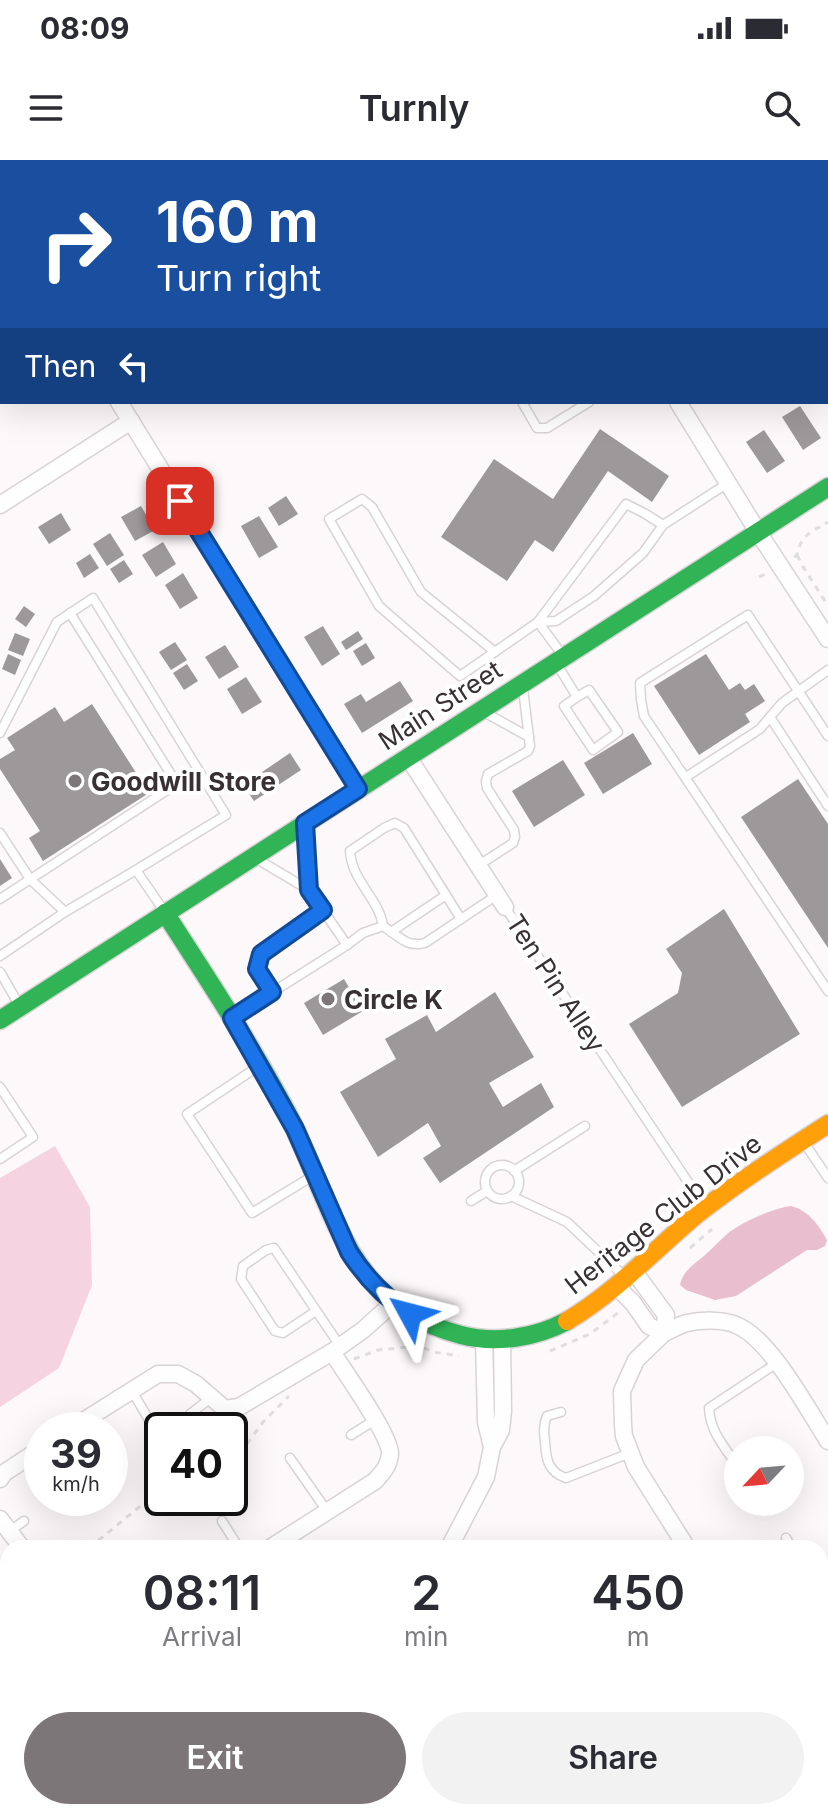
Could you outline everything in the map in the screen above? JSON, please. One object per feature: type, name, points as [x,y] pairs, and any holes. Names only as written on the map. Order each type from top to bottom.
[{"type":"main road","name":"Main Street","points":[[0,1020],[828,487]]},
{"type":"main road","name":"Heritage Club Drive","points":[[165,913],[232,1018],[295,1129],[349,1252],[368,1278],[393,1303],[427,1323],[459,1334],[493,1339],[531,1335],[549,1330],[588,1308],[705,1209],[828,1124]]},
{"type":"street","points":[[120,404],[358,789]]},
{"type":"street","points":[[679,404],[828,639]]},
{"type":"street","points":[[0,505],[131,421]]},
{"type":"street","name":"Ten Pin Alley","points":[[408,757],[502,901]]},
{"type":"street","points":[[624,1278],[666,1315],[664,1333]]},
{"type":"street","points":[[624,1278],[633,1303],[649,1326],[664,1333]]},
{"type":"street","points":[[98,1412],[158,1374],[178,1374],[196,1384],[225,1409],[239,1407],[336,1349],[393,1303]]},
{"type":"street","points":[[682,1540],[636,1467],[624,1436],[622,1391],[636,1360],[664,1333],[687,1323],[716,1321],[735,1324],[751,1333],[778,1363],[828,1441]]},
{"type":"street","points":[[453,1540],[486,1477],[492,1447],[501,1430],[493,1339]]},
{"type":"street","points":[[283,1540],[375,1481],[387,1468],[390,1451],[385,1435],[336,1349]]},
{"type":"street","points":[[0,1479],[24,1460]]},
{"type":"lane","points":[[523,404],[537,428],[542,429],[586,404]]},
{"type":"lane","points":[[538,622],[556,621],[594,596],[643,553],[663,525],[728,483]]},
{"type":"lane","points":[[495,652],[421,592],[372,507],[362,499],[329,519],[379,606],[460,676],[495,652],[538,622],[626,504],[663,525]]},
{"type":"lane","points":[[0,733],[57,622],[93,598],[226,815],[65,912],[0,956]]},
{"type":"lane","points":[[70,613],[177,784]]},
{"type":"lane","points":[[828,736],[748,615],[640,683],[644,716],[828,991]]},
{"type":"lane","points":[[538,622],[577,697]]},
{"type":"lane","points":[[686,777],[760,729],[782,703],[828,670]]},
{"type":"lane","points":[[479,865],[513,843],[515,837],[486,781],[488,774],[528,751],[530,746],[523,683]]},
{"type":"lane","points":[[589,690],[618,732],[593,750],[564,706],[577,697],[589,690]]},
{"type":"lane","points":[[480,710],[529,737]]},
{"type":"lane","points":[[770,717],[828,806]]},
{"type":"lane","points":[[0,899],[198,770]]},
{"type":"lane","points":[[305,823],[309,890]]},
{"type":"lane","points":[[461,919],[404,828],[395,823],[350,851],[353,871],[382,916],[383,926],[402,941],[419,945],[425,943],[461,919],[502,901]]},
{"type":"lane","points":[[0,833],[30,879],[65,912]]},
{"type":"lane","points":[[253,856],[309,890],[347,945]]},
{"type":"lane","points":[[136,870],[165,913]]},
{"type":"lane","points":[[391,932],[446,895]]},
{"type":"lane","name":"Ten Pin Alley","points":[[502,901],[705,1209]]},
{"type":"lane","points":[[272,992],[257,969],[261,954],[323,910]]},
{"type":"lane","points":[[232,1018],[363,933],[383,926]]},
{"type":"lane","points":[[0,972],[20,1007]]},
{"type":"lane","points":[[260,1065],[187,1114],[252,1213],[315,1174]]},
{"type":"lane","points":[[0,1087],[33,1137],[0,1159]]},
{"type":"lane","points":[[514,1171],[585,1126]]},
{"type":"lane","name":"Heritage Club Drive","points":[[803,1140],[828,1178]]},
{"type":"lane","points":[[504,1166],[514,1171],[519,1181],[511,1196],[496,1198],[487,1191],[486,1176],[493,1168],[504,1166]]},
{"type":"lane","points":[[471,1201],[487,1191]]},
{"type":"lane","points":[[511,1196],[567,1222],[624,1278]]},
{"type":"lane","points":[[316,1311],[283,1333],[275,1331],[241,1279],[243,1266],[274,1248],[316,1311],[336,1349]]},
{"type":"lane","points":[[724,1446],[709,1421],[709,1408],[778,1363]]},
{"type":"lane","points":[[131,1391],[144,1412]]},
{"type":"lane","points":[[193,1412],[211,1398]]},
{"type":"lane","points":[[561,1412],[547,1416],[544,1429],[548,1465],[560,1476],[566,1478],[630,1453]]},
{"type":"lane","points":[[351,1435],[375,1420]]},
{"type":"lane","points":[[290,1458],[327,1512]]},
{"type":"lane","points":[[4,1525],[24,1521]]},
{"type":"lane","points":[[222,1521],[234,1540]]},
{"type":"path","points":[[828,522],[803,537],[797,555],[828,606]]},
{"type":"path","points":[[759,577],[797,555]]},
{"type":"path","points":[[99,1540],[144,1503]]},
{"type":"shaded area","points":[[55,1146],[90,1207],[92,1285],[59,1368],[0,1407],[0,1178]]},
{"type":"shaded area","points":[[791,1206],[803,1211],[817,1224],[827,1240],[825,1246],[807,1250],[736,1296],[715,1300],[680,1285],[689,1269],[727,1234],[766,1213]]},
{"type":"building","points":[[800,406],[821,438],[803,450],[782,417]]},
{"type":"building","points":[[600,429],[669,476],[652,502],[608,471],[553,552],[535,540],[507,581],[441,537],[494,459],[553,499]]},
{"type":"building","points":[[764,430],[785,461],[767,473],[746,442]]},
{"type":"building","points":[[286,496],[298,514],[279,526],[268,508]]},
{"type":"building","points":[[141,506],[155,530],[135,541],[121,517]]},
{"type":"building","points":[[61,513],[71,530],[49,544],[38,527]]},
{"type":"building","points":[[259,516],[278,547],[259,558],[241,526]]},
{"type":"building","points":[[110,533],[124,555],[107,566],[93,544]]},
{"type":"building","points":[[163,542],[176,564],[156,577],[142,555]]},
{"type":"building","points":[[90,554],[99,568],[84,578],[76,563]]},
{"type":"building","points":[[124,560],[133,574],[119,583],[110,569]]},
{"type":"building","points":[[183,573],[198,598],[180,609],[165,585]]},
{"type":"building","points":[[24,606],[35,614],[26,627],[15,619]]},
{"type":"building","points":[[323,626],[340,654],[322,666],[304,637]]},
{"type":"building","points":[[358,631],[363,639],[346,650],[341,642]]},
{"type":"building","points":[[15,633],[30,639],[23,656],[8,650]]},
{"type":"building","points":[[175,642],[187,660],[171,670],[159,652]]},
{"type":"building","points":[[366,643],[375,658],[362,666],[353,651]]},
{"type":"building","points":[[225,645],[239,667],[219,679],[205,657]]},
{"type":"building","points":[[8,654],[21,660],[15,675],[2,669]]},
{"type":"building","points":[[706,654],[729,690],[740,683],[745,690],[754,684],[765,701],[745,714],[750,722],[699,755],[654,686]]},
{"type":"building","points":[[187,664],[198,681],[184,690],[173,673]]},
{"type":"building","points":[[246,677],[262,702],[242,714],[227,689]]},
{"type":"building","points":[[400,681],[413,701],[362,733],[344,704],[361,694],[366,702]]},
{"type":"building","name":"Goodwill Store","points":[[92,704],[149,793],[43,861],[29,838],[40,831],[0,769],[0,759],[15,750],[7,738],[55,707],[64,722]]},
{"type":"building","points":[[633,733],[652,764],[603,794],[584,763]]},
{"type":"building","points":[[290,753],[301,770],[254,801],[243,785]]},
{"type":"building","points":[[563,760],[585,795],[534,827],[512,791]]},
{"type":"building","points":[[798,779],[828,824],[828,948],[741,817]]},
{"type":"building","points":[[0,859],[12,878],[0,886]]},
{"type":"building","points":[[724,909],[800,1034],[682,1107],[629,1024],[678,993],[682,973],[666,949]]},
{"type":"building","points":[[344,979],[363,1011],[323,1035],[304,1003]]},
{"type":"building","points":[[495,992],[534,1057],[489,1083],[503,1107],[541,1083],[554,1107],[440,1183],[423,1158],[441,1146],[428,1123],[378,1157],[340,1092],[396,1059],[385,1039],[427,1015],[436,1032]]},
{"type":"traffic: fast","points":[[0,1020],[828,487]]},
{"type":"traffic: fast","points":[[165,913],[241,1032],[283,1105],[346,1244],[366,1274],[390,1299],[421,1320],[474,1338],[515,1338],[542,1332],[567,1321]]},
{"type":"traffic: slow","points":[[567,1321],[618,1284],[712,1203],[828,1124]]},
{"type":"place","name":"Goodwill Store","points":[[75,781]]},
{"type":"place","name":"Circle K","points":[[328,999]]},
{"type":"route","points":[[180,501],[358,789],[305,823],[309,890],[323,910],[261,954],[257,969],[272,992],[232,1018],[295,1129],[349,1252],[380,1291],[410,1314]]}]
